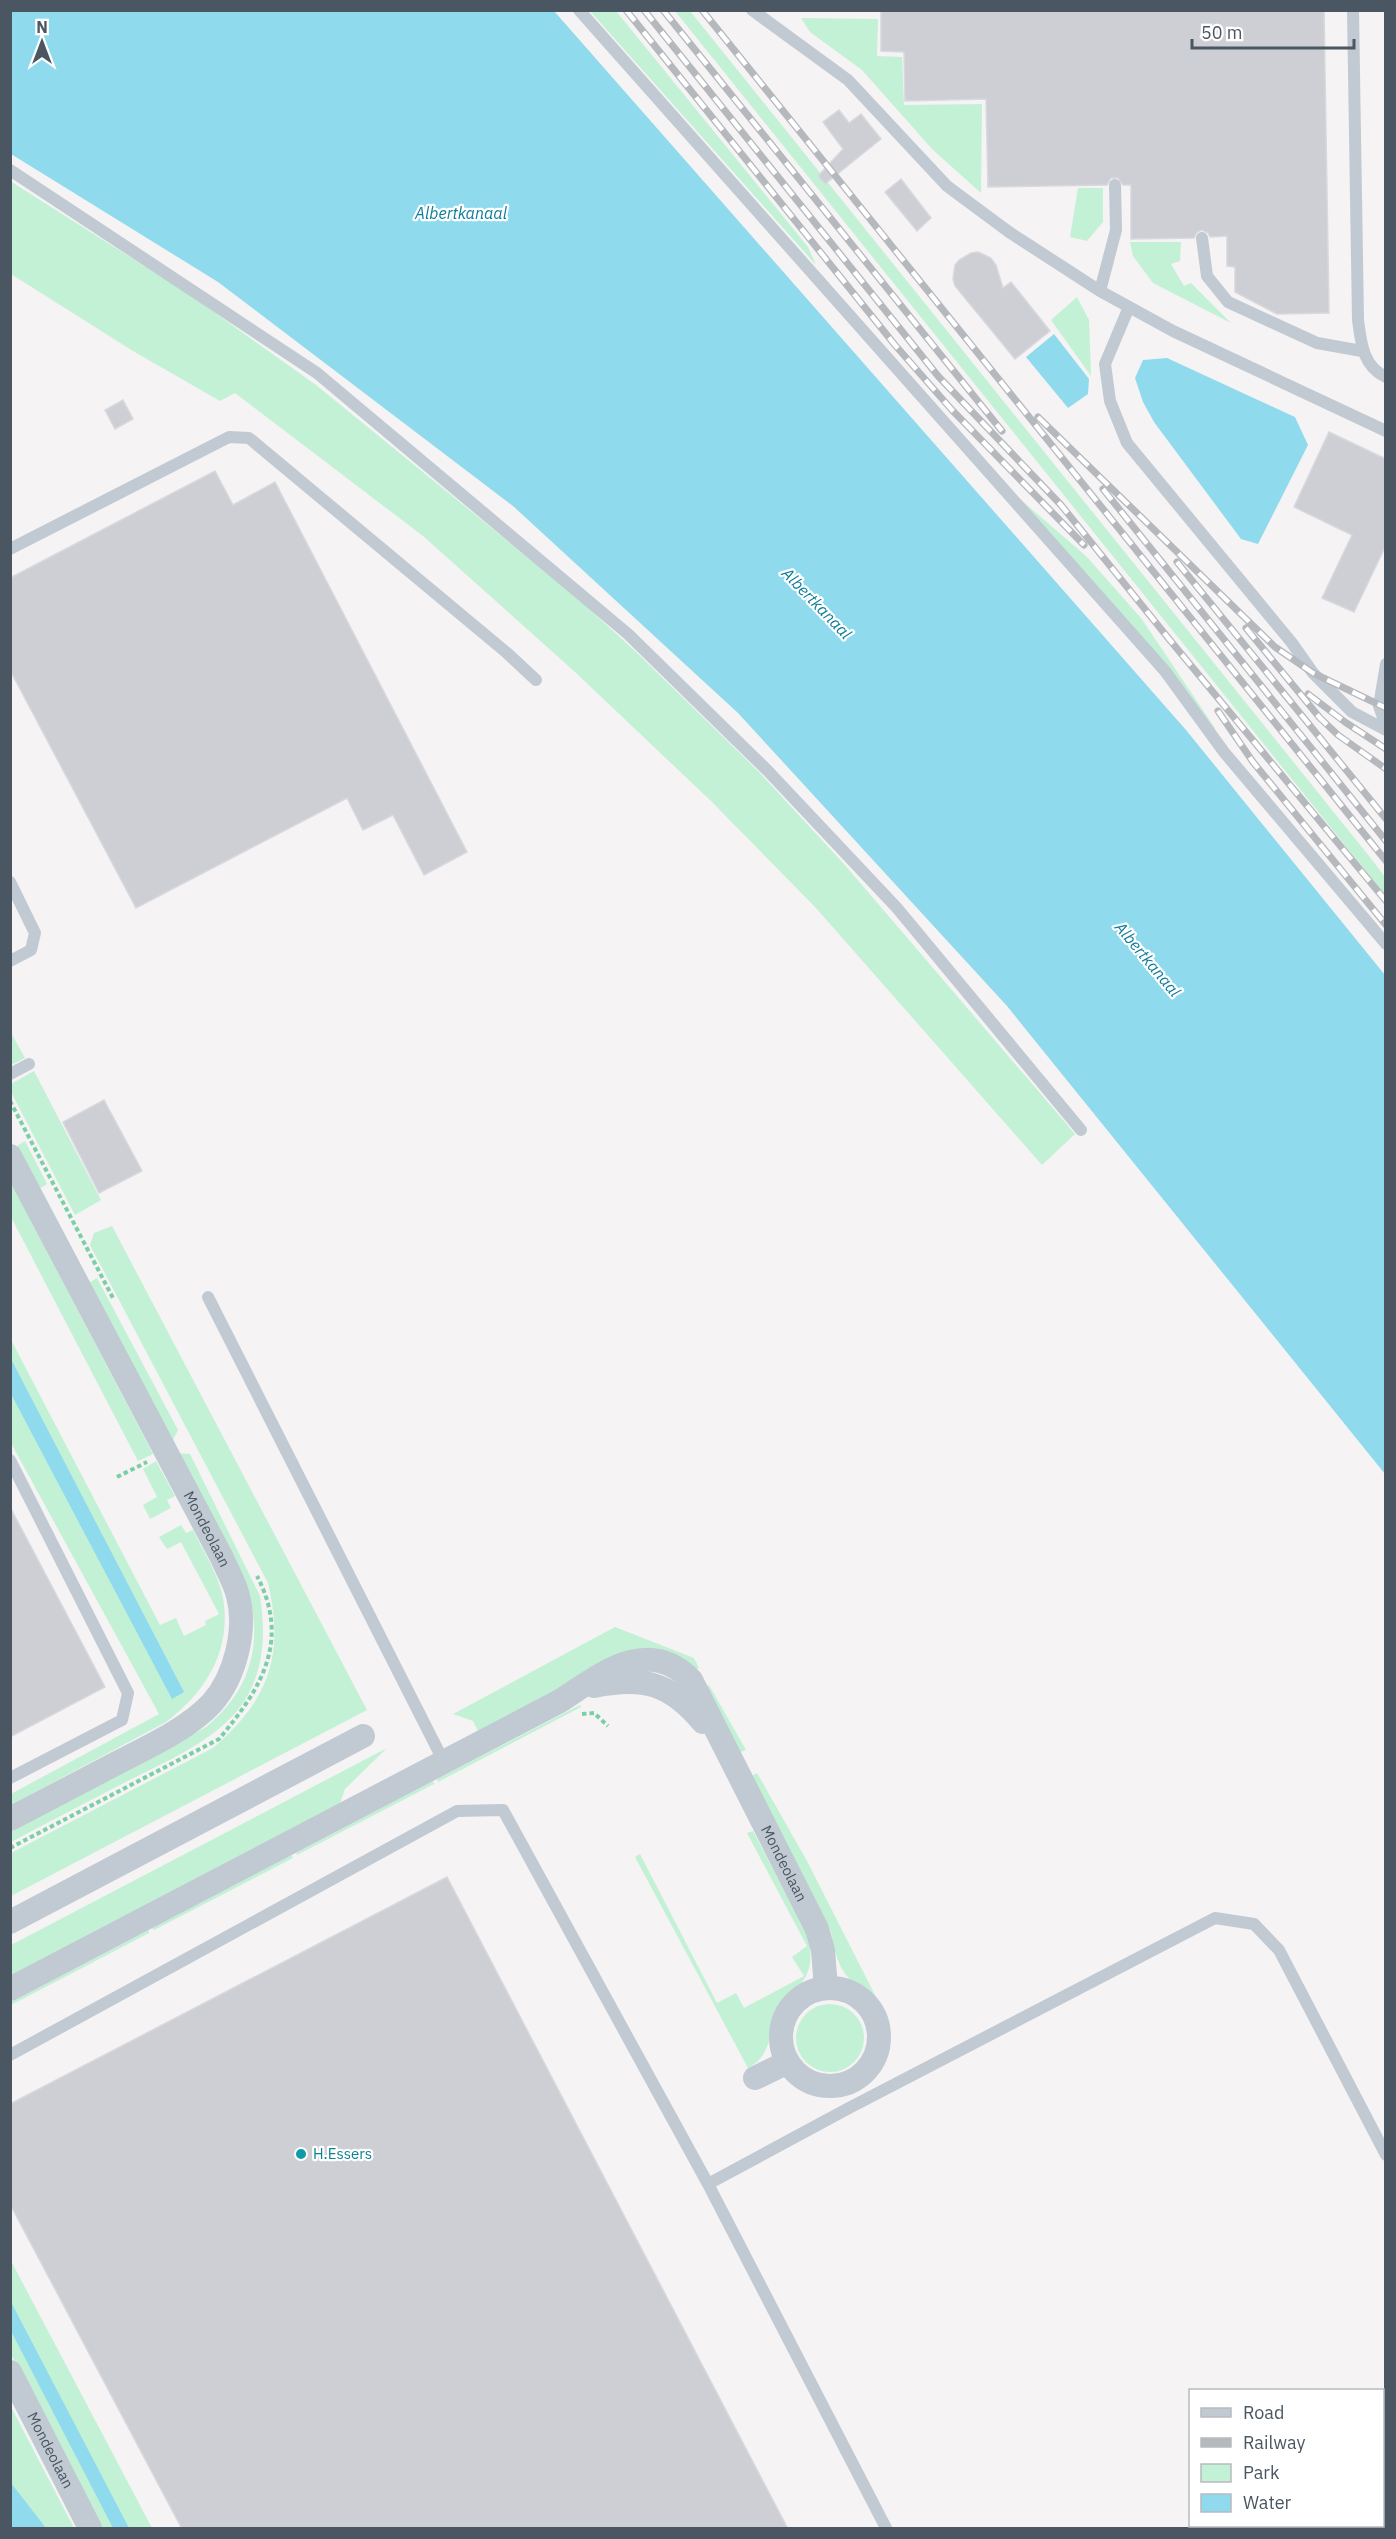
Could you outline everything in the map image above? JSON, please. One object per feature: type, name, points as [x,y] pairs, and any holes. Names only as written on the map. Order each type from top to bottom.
[{"type":"street","name":"Mondeolaan","points":[[10,1156],[222,1558],[238,1596],[241,1613],[234,1661],[225,1683],[211,1704],[159,1741],[10,1819]]},
{"type":"street","name":"Mondeolaan","points":[[444,1762],[580,1689],[632,1681],[659,1687],[678,1696],[723,1745],[817,1929],[823,1950],[826,1988]]},
{"type":"street","points":[[10,1923],[363,1736]]},
{"type":"street","points":[[10,1989],[444,1762]]},
{"type":"street","points":[[826,1988],[853,1993],[872,2010],[876,2019],[879,2042],[873,2063],[858,2078],[848,2084],[827,2086],[805,2080],[796,2074],[788,2062],[782,2045],[782,2035],[793,2003],[803,1996],[826,1988]]},
{"type":"street","points":[[755,2078],[788,2062]]},
{"type":"street","name":"Mondeolaan","points":[[10,2372],[90,2529]]},
{"type":"lane","points":[[579,10],[1165,671],[1224,752],[1386,944]]},
{"type":"lane","points":[[752,10],[848,80],[946,186],[1009,232],[1100,291],[1173,331],[1386,430]]},
{"type":"lane","points":[[1353,10],[1358,320],[1362,351],[1376,373],[1386,377]]},
{"type":"lane","points":[[10,170],[318,373],[628,634],[768,771],[897,908],[1081,1130]]},
{"type":"lane","points":[[1100,291],[1116,230],[1115,185]]},
{"type":"lane","points":[[1202,238],[1207,276],[1228,302],[1317,343],[1362,351]]},
{"type":"lane","points":[[1130,307],[1105,364],[1110,401],[1127,443],[1292,643],[1312,673],[1352,712],[1386,730]]},
{"type":"lane","points":[[10,549],[229,437],[249,438],[507,653],[536,680]]},
{"type":"lane","points":[[1386,664],[1379,706],[1386,726]]},
{"type":"lane","points":[[10,882],[35,933],[31,950],[10,960]]},
{"type":"lane","points":[[10,1074],[29,1064]]},
{"type":"lane","points":[[208,1297],[444,1762]]},
{"type":"lane","points":[[10,1460],[128,1693],[123,1720],[10,1778]]},
{"type":"lane","points":[[10,2055],[458,1811],[503,1810],[708,2184],[886,2529]]},
{"type":"lane","points":[[708,2184],[1215,1918],[1254,1924],[1279,1950],[1386,2155]]},
{"type":"path","points":[[10,1101],[115,1301]]},
{"type":"path","points":[[117,1477],[156,1457]]},
{"type":"path","points":[[10,1848],[219,1739],[243,1710],[259,1685],[272,1644],[269,1610],[256,1574]]},
{"type":"green space","points":[[590,11],[616,11],[808,247],[816,265]]},
{"type":"green space","points":[[675,11],[690,11],[1373,861],[1385,877],[1385,895]]},
{"type":"green space","points":[[801,18],[878,19],[877,56],[902,57],[904,105],[982,104],[981,193],[933,150],[862,70],[810,32]]},
{"type":"green space","points":[[10,181],[190,295],[316,385],[575,596],[759,772],[844,864],[1075,1134],[1042,1165],[816,908],[712,802],[575,672],[423,536],[235,393],[220,401],[133,351],[11,274]]},
{"type":"green space","points":[[1078,188],[1103,188],[1103,222],[1087,241],[1070,237]]},
{"type":"green space","points":[[1130,242],[1181,242],[1180,261],[1171,264],[1184,286],[1191,283],[1231,323],[1153,283],[1133,256]]},
{"type":"green space","points":[[1077,297],[1089,320],[1091,376],[1051,320]]},
{"type":"green space","points":[[1020,499],[1086,556],[1141,618],[1217,731]]},
{"type":"green space","points":[[10,1031],[25,1058],[11,1065],[10,1065]]},
{"type":"green space","points":[[34,1071],[101,1200],[75,1215],[11,1092],[11,1084]]},
{"type":"green space","points":[[25,1141],[47,1184],[39,1189],[17,1146]]},
{"type":"green space","points":[[11,1183],[153,1454],[138,1461],[11,1217]]},
{"type":"green space","points":[[112,1226],[367,1710],[11,1896],[11,1853],[213,1748],[248,1712],[268,1674],[273,1654],[273,1609],[268,1583],[90,1245],[94,1233]]},
{"type":"green space","points":[[97,1278],[178,1430],[172,1442],[89,1283]]},
{"type":"green space","points":[[10,1338],[160,1625],[176,1618],[184,1636],[206,1625],[205,1621],[219,1614],[181,1542],[167,1549],[159,1537],[181,1525],[186,1533],[193,1530],[214,1572],[221,1589],[225,1617],[224,1635],[213,1668],[193,1697],[180,1710],[166,1722],[11,1805],[11,1794],[159,1714],[11,1443]]},
{"type":"green space","points":[[177,1453],[190,1454],[260,1596],[263,1621],[261,1658],[249,1693],[238,1710],[209,1737],[11,1842],[11,1832],[206,1727],[233,1699],[249,1668],[254,1633],[250,1595]]},
{"type":"green space","points":[[156,1461],[175,1496],[167,1500],[171,1508],[150,1519],[143,1505],[157,1497],[143,1469]]},
{"type":"green space","points":[[615,1627],[694,1658],[699,1668],[692,1671],[680,1659],[478,1731],[473,1721],[453,1714]]},
{"type":"green space","points":[[709,1685],[746,1750],[738,1753],[703,1688]]},
{"type":"green space","points":[[580,1705],[581,1707],[438,1782],[437,1779]]},
{"type":"green space","points":[[387,1748],[345,1789],[340,1803],[11,1975],[11,1945]]},
{"type":"green space","points":[[757,1773],[807,1861],[878,2001],[850,1980],[840,1966],[831,1932],[750,1777]]},
{"type":"green space","points":[[433,1781],[434,1784],[297,1855],[296,1853]]},
{"type":"green space","points":[[753,1831],[808,1936],[811,1956],[807,1974],[778,2013],[763,2055],[748,2068],[635,1857],[640,1854],[717,2003],[736,1993],[744,2008],[804,1976],[792,1957],[807,1946],[747,1833]]},
{"type":"green space","points":[[291,1855],[293,1858],[154,1930],[152,1928]]},
{"type":"green space","points":[[149,1930],[149,1933],[11,2005],[11,2002]]},
{"type":"green space","points":[[830,2004],[843,2007],[854,2014],[861,2025],[864,2038],[861,2051],[854,2062],[843,2069],[830,2072],[817,2069],[806,2062],[799,2051],[796,2038],[799,2025],[806,2014],[817,2007]]},
{"type":"green space","points":[[10,2259],[152,2528],[101,2528],[11,2354]]},
{"type":"green space","points":[[11,2407],[74,2528],[11,2528]]},
{"type":"water","name":"Albertkanaal","points":[[10,11],[554,11],[1186,730],[1385,975],[1385,1474],[1007,1006],[738,713],[513,506],[218,282],[11,154]]},
{"type":"water","points":[[1054,334],[1089,379],[1088,394],[1068,408],[1026,357]]},
{"type":"water","points":[[1167,358],[1295,417],[1308,445],[1258,544],[1241,539],[1154,422],[1143,402],[1135,378],[1143,360]]},
{"type":"water","points":[[11,1359],[184,1692],[172,1699],[11,1394]]},
{"type":"water","points":[[11,2302],[129,2528],[113,2528],[11,2331]]},
{"type":"water","points":[[11,2483],[46,2528],[11,2528]]},
{"type":"building","points":[[881,10],[1324,10],[1329,313],[1277,314],[1235,292],[1235,267],[1227,266],[1227,236],[1210,237],[1202,230],[1197,232],[1194,238],[1131,239],[1131,185],[1123,185],[1118,178],[1111,178],[1107,185],[988,187],[986,99],[905,101],[904,52],[881,51]]},
{"type":"building","points":[[839,110],[849,123],[861,114],[881,139],[825,184],[818,176],[843,149],[823,122]]},
{"type":"building","points":[[901,179],[931,218],[917,231],[885,192]]},
{"type":"building","points":[[978,252],[991,258],[996,265],[1003,288],[1011,282],[1050,331],[1015,359],[955,286],[953,279],[955,265],[971,253]]},
{"type":"building","points":[[123,400],[133,419],[115,429],[105,410]]},
{"type":"building","points":[[1329,432],[1386,459],[1386,545],[1354,612],[1322,598],[1352,535],[1294,507]]},
{"type":"building","points":[[215,471],[233,505],[275,482],[467,852],[424,875],[393,815],[363,830],[347,798],[136,908],[10,670],[10,578]]},
{"type":"building","points":[[104,1100],[142,1171],[99,1193],[63,1122]]},
{"type":"building","points":[[10,1507],[105,1687],[10,1737]]},
{"type":"building","name":"H.Essers","points":[[447,1877],[788,2529],[182,2529],[10,2204],[10,2104]]},
{"type":"railway","points":[[626,10],[895,345],[952,410],[1084,545]]},
{"type":"railway","points":[[644,10],[938,376],[1061,505],[1386,901]]},
{"type":"railway","points":[[663,10],[1002,431]]},
{"type":"railway","points":[[702,10],[1386,861]]},
{"type":"railway","points":[[1038,417],[1275,647],[1313,673],[1386,708]]},
{"type":"railway","points":[[1103,489],[1386,841]]},
{"type":"railway","points":[[1177,562],[1386,819]]},
{"type":"railway","points":[[1246,628],[1320,718],[1338,735],[1386,769]]},
{"type":"railway","points":[[1308,694],[1386,749]]},
{"type":"railway","points":[[1218,711],[1253,762],[1386,925]]},
{"type":"place","name":"H.Essers","points":[[301,2154]]}]
